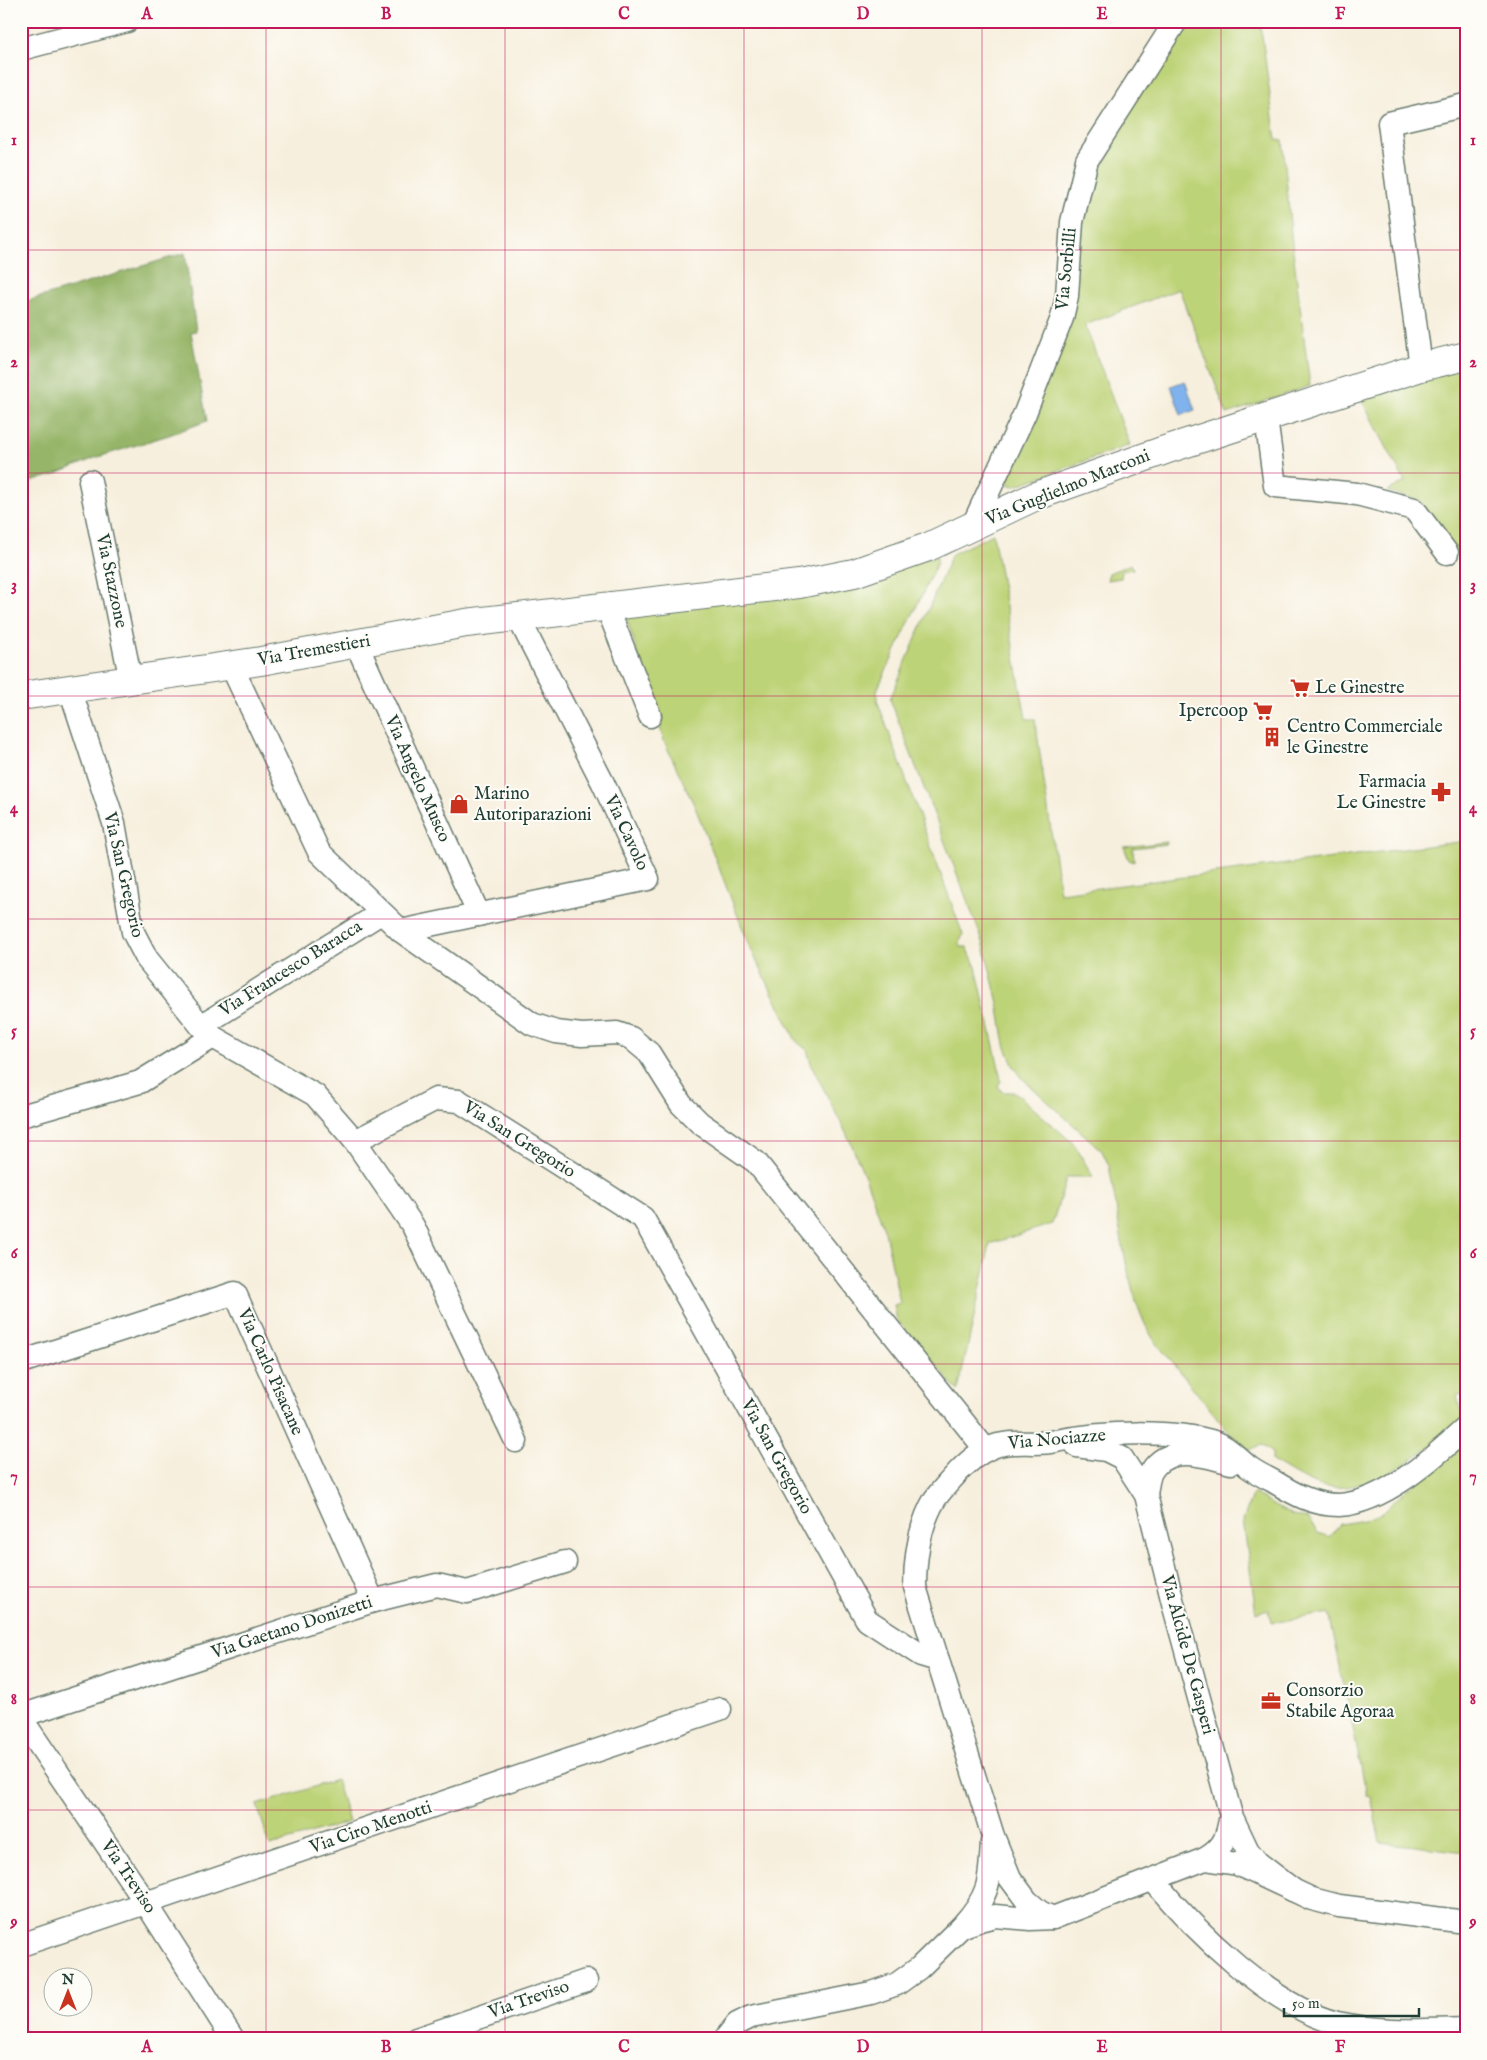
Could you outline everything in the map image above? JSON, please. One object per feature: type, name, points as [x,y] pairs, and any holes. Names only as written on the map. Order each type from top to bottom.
[{"type":"main road","name":"Via Guglielmo Marconi","points":[[607,607],[799,584],[854,573],[928,547],[1046,492],[1166,450],[1421,366],[1466,356]]},
{"type":"main road","name":"Via Tremestieri","points":[[21,696],[231,665],[466,622],[517,615],[607,607]]},
{"type":"street","points":[[21,50],[126,21]]},
{"type":"street","name":"Via Sorbilli","points":[[973,525],[1025,413],[1062,318],[1067,296],[1072,222],[1087,160],[1176,21]]},
{"type":"street","points":[[1421,366],[1389,123],[1466,105]]},
{"type":"street","points":[[1266,418],[1275,486],[1357,494],[1414,509],[1447,553]]},
{"type":"street","name":"Via Stazzone","points":[[90,481],[131,681]]},
{"type":"street","points":[[607,607],[650,716]]},
{"type":"street","name":"Via Cavolo","points":[[401,932],[648,879],[603,784],[517,615]]},
{"type":"street","name":"Via Angelo Musco","points":[[356,643],[479,915]]},
{"type":"street","points":[[231,665],[319,852],[401,932],[532,1024],[556,1032],[582,1035],[617,1033],[631,1038],[649,1053],[681,1104],[706,1128],[756,1162],[986,1450]]},
{"type":"street","name":"Via San Gregorio","points":[[70,689],[114,823],[133,932],[147,960],[207,1032],[315,1094],[355,1142],[436,1099],[459,1101],[642,1218],[867,1620],[921,1655],[938,1660]]},
{"type":"street","name":"Via Francesco Baracca","points":[[21,1116],[140,1082],[207,1032],[381,913]]},
{"type":"street","points":[[355,1142],[413,1226],[516,1441]]},
{"type":"street","name":"Via Carlo Pisacane","points":[[21,1362],[235,1293],[373,1601]]},
{"type":"street","name":"Via Nociazze","points":[[1053,1918],[1040,1912],[1027,1901],[1010,1878],[993,1836],[916,1587],[915,1565],[924,1526],[934,1501],[942,1489],[970,1459],[1002,1444],[1052,1442],[1084,1435],[1169,1434],[1204,1439],[1220,1444],[1251,1469],[1301,1498],[1319,1504],[1355,1503],[1392,1486],[1438,1453],[1466,1428]]},
{"type":"street","points":[[1052,1442],[1106,1450],[1122,1458],[1146,1495]]},
{"type":"street","points":[[1146,1495],[1150,1473],[1158,1463],[1168,1457],[1186,1454],[1201,1455],[1251,1469]]},
{"type":"street","name":"Via Alcide De Gasperi","points":[[1146,1495],[1174,1608],[1231,1815],[1248,1851],[1258,1863],[1293,1890]]},
{"type":"street","name":"Via Gaetano Donizetti","points":[[21,1717],[373,1601],[437,1585],[467,1592],[565,1562]]},
{"type":"street","name":"Via Ciro Menotti","points":[[21,1945],[720,1710]]},
{"type":"street","name":"Via Treviso","points":[[21,1717],[146,1904],[233,2039]]},
{"type":"street","points":[[962,1927],[983,1918],[1004,1916],[1053,1918],[1205,1859],[1217,1852],[1224,1842],[1231,1815]]},
{"type":"street","points":[[725,2039],[737,2024],[751,2017],[871,1993],[897,1984],[919,1968],[962,1927],[982,1902],[991,1870],[993,1836]]},
{"type":"street","points":[[1205,1859],[1237,1864],[1312,1899],[1339,1906],[1466,1922]]},
{"type":"street","points":[[1152,1880],[1173,1905],[1223,1952],[1280,1995],[1312,2013],[1336,2022],[1366,2028],[1392,2030],[1466,2029]]},
{"type":"street","name":"Via Treviso","points":[[416,2039],[586,1980]]},
{"type":"green space","points":[[1184,21],[1260,21],[1276,140],[1283,140],[1291,235],[1310,386],[1227,414],[1179,289],[1085,325],[1130,445],[1015,486],[1009,485],[1010,464],[1055,355],[1089,176]]},
{"type":"green space","points":[[185,253],[196,331],[191,332],[207,421],[95,458],[54,475],[21,484],[21,303]]},
{"type":"green space","points":[[1466,367],[1466,553],[1458,557],[1420,501],[1387,491],[1405,482],[1361,399]]},
{"type":"green space","points":[[993,534],[1026,719],[1035,719],[1060,893],[1466,841],[1466,1394],[1457,1395],[1463,1420],[1418,1455],[1400,1467],[1381,1476],[1363,1483],[1344,1487],[1327,1487],[1305,1480],[1272,1461],[1272,1453],[1261,1445],[1250,1450],[1236,1441],[1154,1340],[1144,1323],[1130,1280],[1109,1166],[1102,1151],[1023,1079],[1013,1065],[1005,1045],[998,1003],[983,942],[890,699],[952,554]]},
{"type":"green space","points":[[937,556],[937,563],[877,690],[877,700],[963,935],[960,947],[967,947],[976,967],[999,1068],[1001,1081],[998,1086],[1002,1092],[1015,1092],[1075,1145],[1093,1177],[1067,1177],[1052,1224],[990,1244],[958,1391],[897,1320],[894,1305],[900,1303],[885,1232],[866,1179],[850,1141],[812,1066],[807,1050],[796,1041],[750,947],[695,807],[664,741],[626,616]]},
{"type":"green space","points":[[1131,564],[1133,569],[1122,571],[1121,578],[1107,580],[1109,573]]},
{"type":"green space","points":[[1167,842],[1167,844],[1133,848],[1134,862],[1129,860],[1124,847]]},
{"type":"green space","points":[[1466,1442],[1466,1852],[1380,1842],[1371,1797],[1367,1796],[1329,1613],[1272,1623],[1269,1609],[1256,1613],[1243,1520],[1253,1493],[1293,1515],[1307,1518],[1318,1533],[1329,1537],[1340,1524],[1365,1520],[1382,1513],[1407,1489]]},
{"type":"green space","points":[[336,1780],[349,1822],[270,1846],[257,1805]]},
{"type":"water","points":[[1185,381],[1195,410],[1181,415],[1171,386]]},
{"type":"place","name":"Le Ginestre","points":[[1300,688]]},
{"type":"place","name":"Ipercoop","points":[[1263,711]]},
{"type":"place","name":"Centro Commerciale le Ginestre","points":[[1272,737]]},
{"type":"place","name":"Farmacia Le Ginestre","points":[[1441,792]]},
{"type":"place","name":"Marino Autoriparazioni","points":[[459,804]]},
{"type":"place","name":"Consorzio Stabile Agoraa","points":[[1271,1701]]}]
